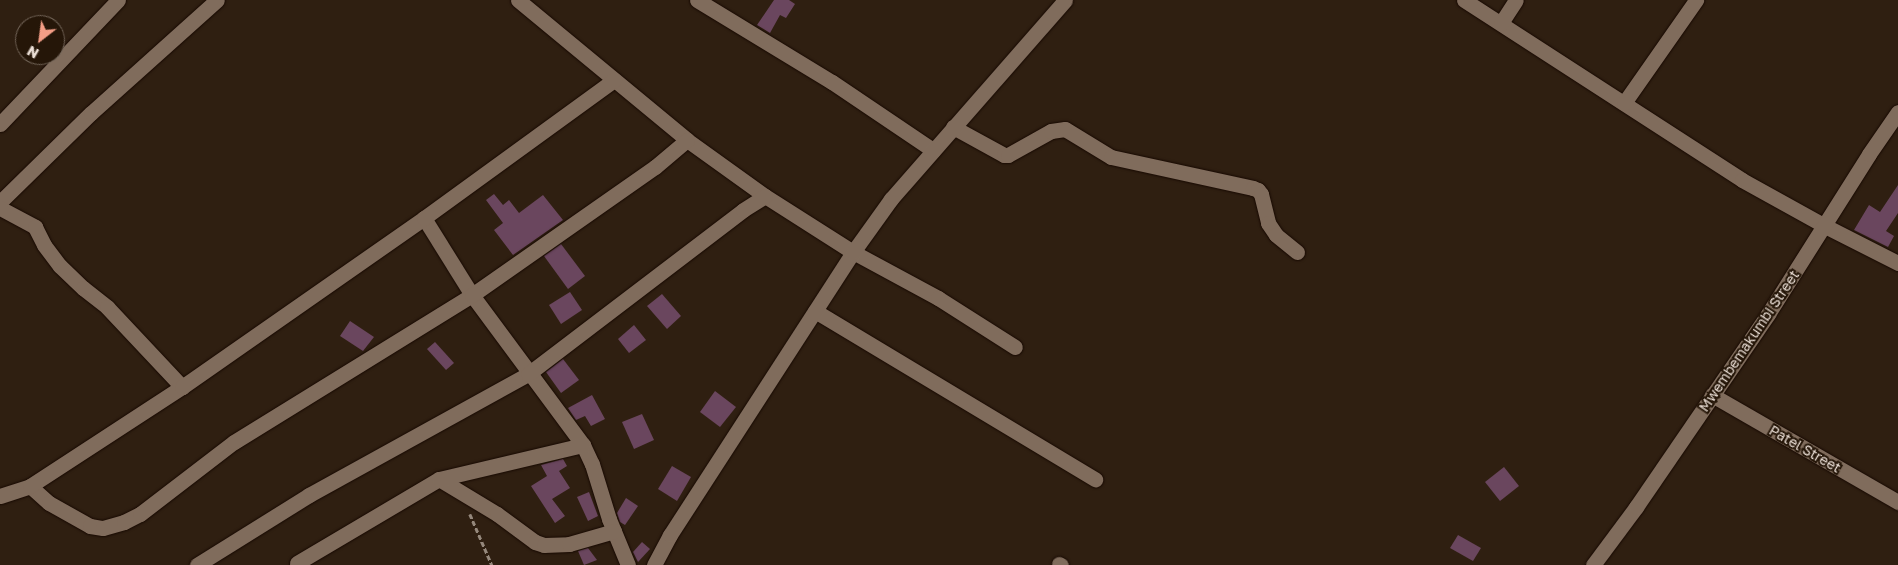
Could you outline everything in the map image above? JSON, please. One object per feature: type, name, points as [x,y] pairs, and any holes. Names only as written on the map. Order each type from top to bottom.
[{"type":"street","points":[[0,124],[118,0]]},
{"type":"street","points":[[0,202],[91,113],[217,0]]},
{"type":"street","points":[[518,0],[687,140],[765,196],[853,252],[938,298],[1014,347]]},
{"type":"street","points":[[697,0],[832,82],[933,150]]},
{"type":"street","points":[[654,565],[670,535],[853,252],[891,198],[1065,0]]},
{"type":"street","points":[[1464,0],[1742,180],[1824,226],[1898,262]]},
{"type":"street","points":[[1501,23],[1516,0]]},
{"type":"street","points":[[1624,102],[1696,0]]},
{"type":"street","points":[[0,496],[30,486],[182,387],[424,218],[614,80]]},
{"type":"street","name":"Mwembemakumbi Street","points":[[1593,565],[1636,507],[1768,314],[1869,154],[1898,112]]},
{"type":"street","points":[[953,127],[1004,155],[1008,155],[1051,131],[1065,129],[1111,157],[1253,188],[1261,194],[1268,223],[1276,235],[1296,252]]},
{"type":"street","points":[[30,486],[48,503],[90,526],[102,528],[124,522],[140,514],[234,442],[472,295],[655,167],[687,140]]},
{"type":"street","points":[[197,565],[309,495],[528,374],[743,210],[765,196]]},
{"type":"street","points":[[0,208],[35,228],[60,266],[83,288],[107,306],[182,387]]},
{"type":"street","points":[[424,218],[472,295],[528,374],[583,445],[592,464],[614,531],[628,565]]},
{"type":"street","points":[[815,311],[1095,479]]},
{"type":"street","name":"Patel Street","points":[[1712,395],[1898,502]]},
{"type":"street","points":[[297,563],[439,479],[583,445]]},
{"type":"street","points":[[439,479],[497,514],[535,542],[544,545],[569,544],[614,531]]},
{"type":"path","points":[[462,493],[492,565]]},
{"type":"building","points":[[774,0],[789,0],[795,4],[786,18],[780,15],[770,33],[757,25]]},
{"type":"building","points":[[1898,185],[1898,213],[1886,231],[1894,236],[1888,247],[1854,230],[1869,205],[1880,212]]},
{"type":"building","points":[[494,194],[503,205],[509,200],[519,213],[543,195],[563,220],[513,255],[494,230],[503,223],[486,200]]},
{"type":"building","points":[[561,244],[585,276],[568,289],[544,256]]},
{"type":"building","points":[[570,292],[582,310],[561,324],[549,305]]},
{"type":"building","points":[[662,294],[681,316],[667,329],[647,306]]},
{"type":"building","points":[[350,321],[374,337],[363,351],[340,336]]},
{"type":"building","points":[[634,325],[646,340],[629,353],[618,339]]},
{"type":"building","points":[[435,342],[454,363],[446,370],[427,349]]},
{"type":"building","points":[[563,359],[579,380],[561,393],[546,372]]},
{"type":"building","points":[[715,391],[736,407],[720,427],[700,412]]},
{"type":"building","points":[[592,395],[605,419],[591,426],[585,416],[576,420],[568,408]]},
{"type":"building","points":[[642,414],[654,440],[634,449],[622,422]]},
{"type":"building","points":[[563,459],[567,466],[559,471],[570,488],[552,499],[565,516],[555,523],[531,486],[547,476],[541,465]]},
{"type":"building","points":[[672,466],[691,477],[677,501],[658,489]]},
{"type":"building","points":[[1504,467],[1519,486],[1500,501],[1485,482]]},
{"type":"building","points":[[589,492],[598,516],[588,521],[577,497]]},
{"type":"building","points":[[626,498],[638,506],[625,525],[620,522],[617,513]]},
{"type":"building","points":[[1458,535],[1481,548],[1473,561],[1450,548]]},
{"type":"building","points":[[642,542],[650,549],[638,562],[633,552]]},
{"type":"building","points":[[588,548],[597,560],[584,565],[578,551]]}]
